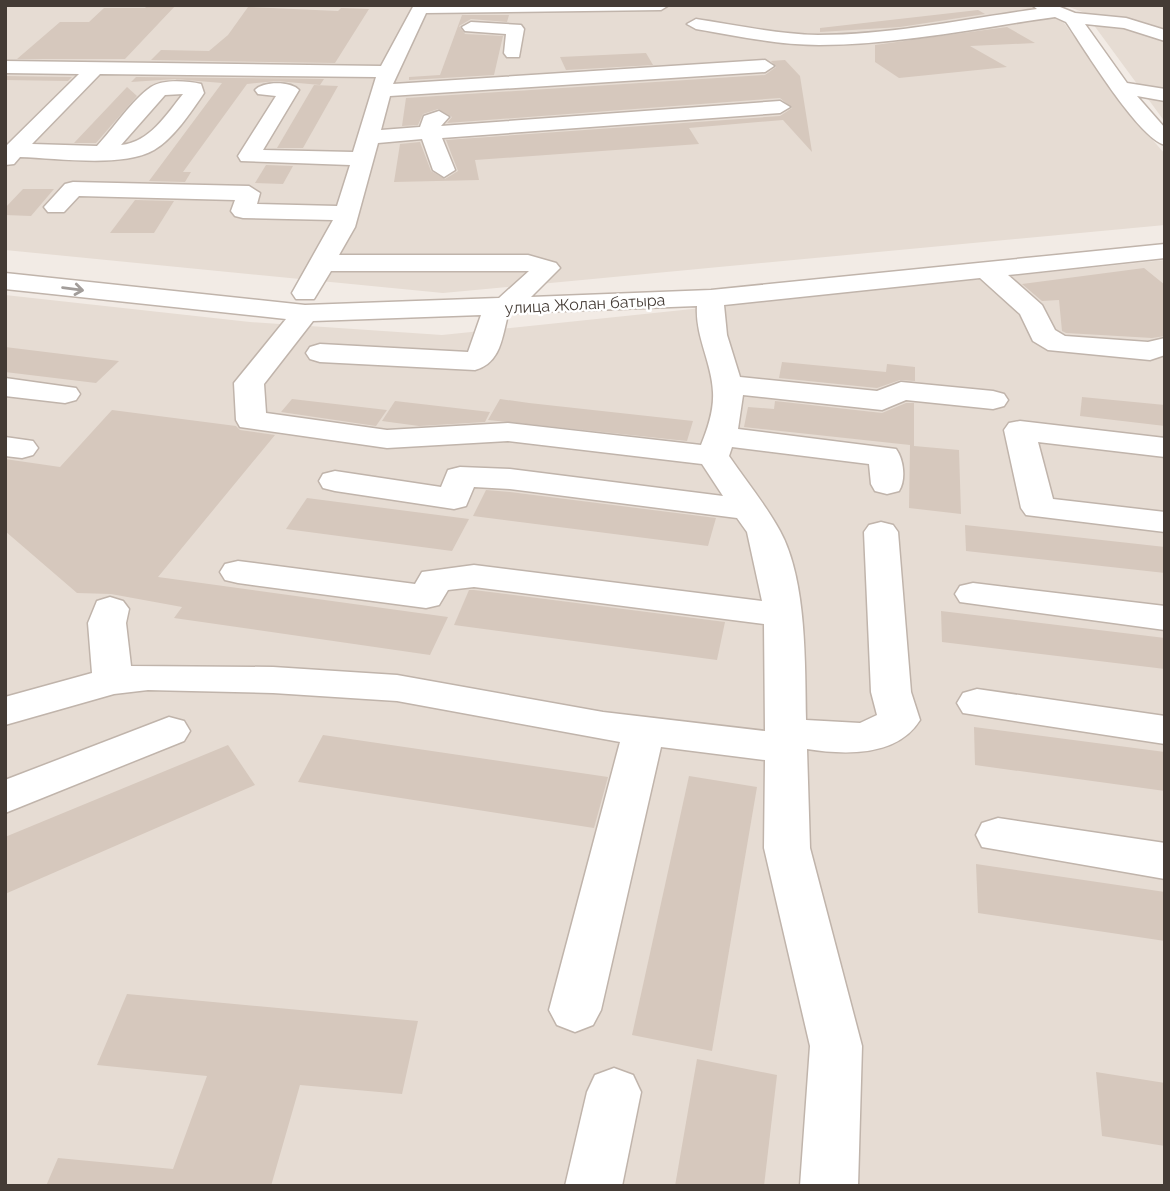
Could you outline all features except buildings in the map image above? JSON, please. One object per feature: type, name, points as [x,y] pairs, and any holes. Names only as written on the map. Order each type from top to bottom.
[{"type":"street","points":[[661,5],[538,6],[530,9],[420,16],[385,82],[343,227],[322,263],[305,303],[249,383],[251,420],[387,439],[508,432],[885,456],[887,484]]},
{"type":"street","points":[[696,24],[781,38],[820,40],[893,34],[1055,12],[1126,23],[1165,36]]},
{"type":"street","points":[[1055,12],[1120,87],[1145,121],[1165,139]]},
{"type":"street","points":[[452,27],[515,29],[513,52]]},
{"type":"street","points":[[8,156],[95,68]]},
{"type":"street","points":[[6,79],[95,68],[385,82],[770,87]]},
{"type":"street","points":[[422,104],[605,98],[770,87]]},
{"type":"street","points":[[437,151],[770,87]]},
{"type":"street","points":[[1120,87],[1165,95]]},
{"type":"street","points":[[265,90],[289,90],[249,156],[363,159]]},
{"type":"street","points":[[437,151],[431,120],[605,98]]},
{"type":"street","points":[[369,137],[437,151],[668,135]]},
{"type":"street","points":[[8,156],[104,151]]},
{"type":"street","points":[[149,211],[56,208],[73,189],[249,193],[243,211],[347,213]]},
{"type":"street","name":"улица Жолан батыра","points":[[5,281],[305,303],[495,308],[711,298],[1165,251]]},
{"type":"street","points":[[5,260],[305,303]]},
{"type":"street","points":[[320,353],[475,361],[484,354],[495,308],[547,268],[528,263],[322,263]]},
{"type":"street","points":[[986,270],[1032,311],[1043,335],[1058,344],[1150,351],[1165,346]]},
{"type":"street","points":[[711,298],[708,319],[728,391],[717,446],[764,533],[777,577],[785,637],[787,848],[836,1046],[830,1186]]},
{"type":"street","points":[[726,384],[882,401],[901,391],[993,400]]},
{"type":"street","points":[[5,387],[65,394]]},
{"type":"street","points":[[1165,448],[1020,430],[1038,508],[1165,522]]},
{"type":"street","points":[[335,481],[454,499],[460,477],[510,479],[749,509]]},
{"type":"street","points":[[5,711],[113,681],[148,677],[218,679],[397,688],[603,726],[644,731],[786,740],[869,738],[885,733],[899,720],[891,692],[881,532]]},
{"type":"street","points":[[238,572],[426,597],[435,580],[474,576],[782,615]]},
{"type":"street","points":[[973,594],[1165,618]]},
{"type":"street","points":[[110,609],[107,623],[113,681]]},
{"type":"street","points":[[977,703],[1165,730]]},
{"type":"street","points":[[5,797],[169,731]]},
{"type":"street","points":[[575,1010],[644,731]]},
{"type":"street","points":[[998,835],[1165,861]]},
{"type":"street","points":[[593,1186],[614,1092]]},
{"type":"shaded area","points":[[5,5],[1030,5],[1059,16],[1135,120],[1165,154],[1165,225],[443,293],[5,250]]},
{"type":"shaded area","points":[[1064,5],[1165,5],[1165,122],[1085,13]]},
{"type":"shaded area","points":[[1165,260],[1165,1186],[5,1186],[5,295],[250,322],[442,335]]}]
